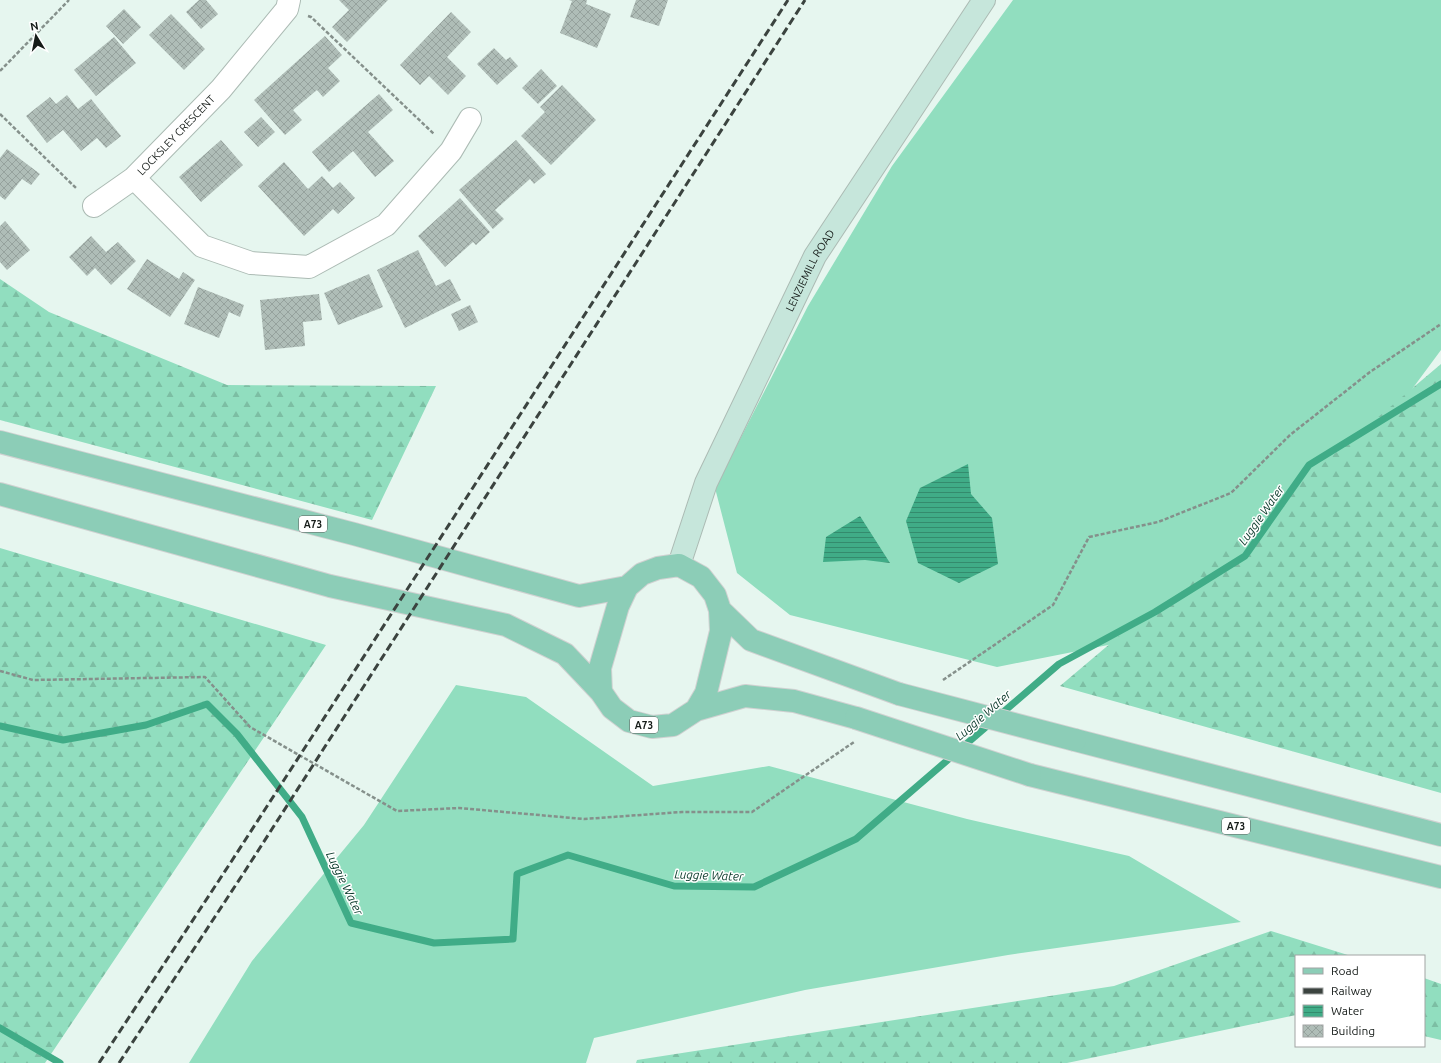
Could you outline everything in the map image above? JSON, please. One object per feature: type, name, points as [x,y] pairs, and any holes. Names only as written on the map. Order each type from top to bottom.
[{"type":"main road","name":"LENZIEMILL ROAD","points":[[679,565],[706,483],[815,256],[984,0]]},
{"type":"main road","name":"A73","points":[[0,442],[354,534],[579,596],[627,587]]},
{"type":"main road","name":"A73","points":[[0,494],[330,586],[506,625],[565,654],[602,692],[612,708],[629,722],[652,727],[673,725],[696,710],[745,696],[794,702],[856,718],[1030,775],[1441,877]]},
{"type":"main road","name":"A73","points":[[602,692],[600,668],[618,606],[627,587],[642,574],[658,568],[679,565],[701,577],[715,595],[720,610],[721,631],[706,693],[696,710]]},
{"type":"main road","name":"A73","points":[[720,610],[751,640],[899,694],[1441,835]]},
{"type":"street","name":"LOCKSLEY CRESCENT","points":[[288,4],[221,89],[134,178],[202,246],[251,263],[309,267],[386,225],[451,151],[470,119]]},
{"type":"street","points":[[94,206],[134,178]]},
{"type":"path","points":[[0,71],[68,0]]},
{"type":"path","points":[[288,4],[311,17],[451,151]]},
{"type":"path","points":[[0,114],[94,206]]},
{"type":"green space","points":[[1013,0],[1441,0],[1441,350],[1324,508],[1219,623],[997,667],[790,615],[737,573],[715,488],[808,306],[892,166]]},
{"type":"green space","points":[[0,279],[49,312],[227,385],[436,386],[372,520],[0,420]]},
{"type":"green space","points":[[1441,364],[1441,793],[1060,686]]},
{"type":"green space","points":[[0,548],[326,645],[45,1063],[0,1063]]},
{"type":"green space","points":[[456,685],[526,697],[653,786],[769,766],[967,819],[1129,856],[1241,922],[1008,955],[805,990],[594,1038],[586,1063],[189,1063],[252,961],[364,825]]},
{"type":"green space","points":[[1271,931],[1348,955],[1295,955],[1295,1015],[1067,1063],[636,1063],[637,1060],[1114,986]]},
{"type":"green space","points":[[1425,978],[1441,984],[1441,1040],[1425,1036]]},
{"type":"water","points":[[968,464],[971,494],[992,518],[998,564],[959,583],[918,563],[906,521],[920,488]]},
{"type":"water","points":[[860,516],[890,563],[865,560],[823,562],[826,537]]},
{"type":"building","points":[[199,0],[206,0],[218,14],[201,29],[186,12]]},
{"type":"building","points":[[339,0],[388,0],[347,42],[332,27],[349,10]]},
{"type":"building","points":[[569,0],[587,0],[586,4],[611,14],[597,48],[560,33],[572,1]]},
{"type":"building","points":[[636,0],[668,0],[659,26],[630,17]]},
{"type":"building","points":[[124,9],[141,27],[123,44],[106,26]]},
{"type":"building","points":[[451,12],[471,32],[447,57],[466,76],[448,95],[429,76],[420,85],[400,65]]},
{"type":"building","points":[[171,14],[205,49],[184,70],[149,35]]},
{"type":"building","points":[[325,36],[342,55],[328,68],[340,81],[323,97],[317,90],[293,110],[302,120],[285,135],[254,100]]},
{"type":"building","points":[[114,37],[136,63],[96,96],[74,70]]},
{"type":"building","points":[[494,48],[506,60],[510,57],[518,66],[497,85],[477,64]]},
{"type":"building","points":[[541,69],[557,86],[538,104],[522,88]]},
{"type":"building","points":[[562,85],[596,120],[551,165],[521,136],[545,112],[540,107]]},
{"type":"building","points":[[379,94],[393,110],[368,132],[394,161],[375,177],[353,151],[329,172],[312,152]]},
{"type":"building","points":[[67,95],[78,109],[91,99],[121,136],[106,148],[97,138],[81,151],[63,130],[47,143],[26,116],[50,97],[56,104]]},
{"type":"building","points":[[261,117],[275,132],[258,147],[244,132]]},
{"type":"building","points":[[221,140],[243,165],[201,202],[179,177]]},
{"type":"building","points":[[516,140],[546,174],[534,184],[530,179],[495,210],[504,219],[493,229],[459,190]]},
{"type":"building","points":[[7,149],[40,174],[31,185],[22,179],[5,200],[0,196],[0,158]]},
{"type":"building","points":[[284,162],[308,189],[322,176],[333,188],[340,182],[355,198],[338,214],[333,209],[304,236],[258,186]]},
{"type":"building","points":[[460,198],[490,232],[476,245],[473,242],[445,267],[418,236]]},
{"type":"building","points":[[5,221],[30,250],[7,270],[0,262],[0,226]]},
{"type":"building","points":[[91,236],[106,252],[118,242],[136,261],[111,285],[95,268],[87,276],[69,257]]},
{"type":"building","points":[[418,250],[436,286],[450,279],[461,300],[405,328],[377,270]]},
{"type":"building","points":[[147,259],[179,279],[183,272],[195,280],[170,317],[127,289]]},
{"type":"building","points":[[369,274],[383,307],[338,325],[324,293]]},
{"type":"building","points":[[198,287],[244,305],[240,317],[229,312],[219,338],[184,324]]},
{"type":"building","points":[[319,294],[322,320],[303,322],[305,346],[265,350],[260,300]]},
{"type":"building","points":[[470,305],[478,322],[459,331],[451,314]]},
{"type":"waterway","name":"Luggie Water","points":[[0,726],[63,740],[146,725],[207,704],[237,734],[302,817],[351,923],[434,943],[513,939],[517,874],[568,855],[674,886],[754,887],[856,839],[1059,664],[1155,612],[1245,556],[1309,465],[1441,384]]},
{"type":"waterway","points":[[0,1028],[60,1063]]},
{"type":"railway","points":[[99,1063],[231,862],[788,0]]},
{"type":"railway","points":[[119,1063],[245,871],[805,0]]}]
